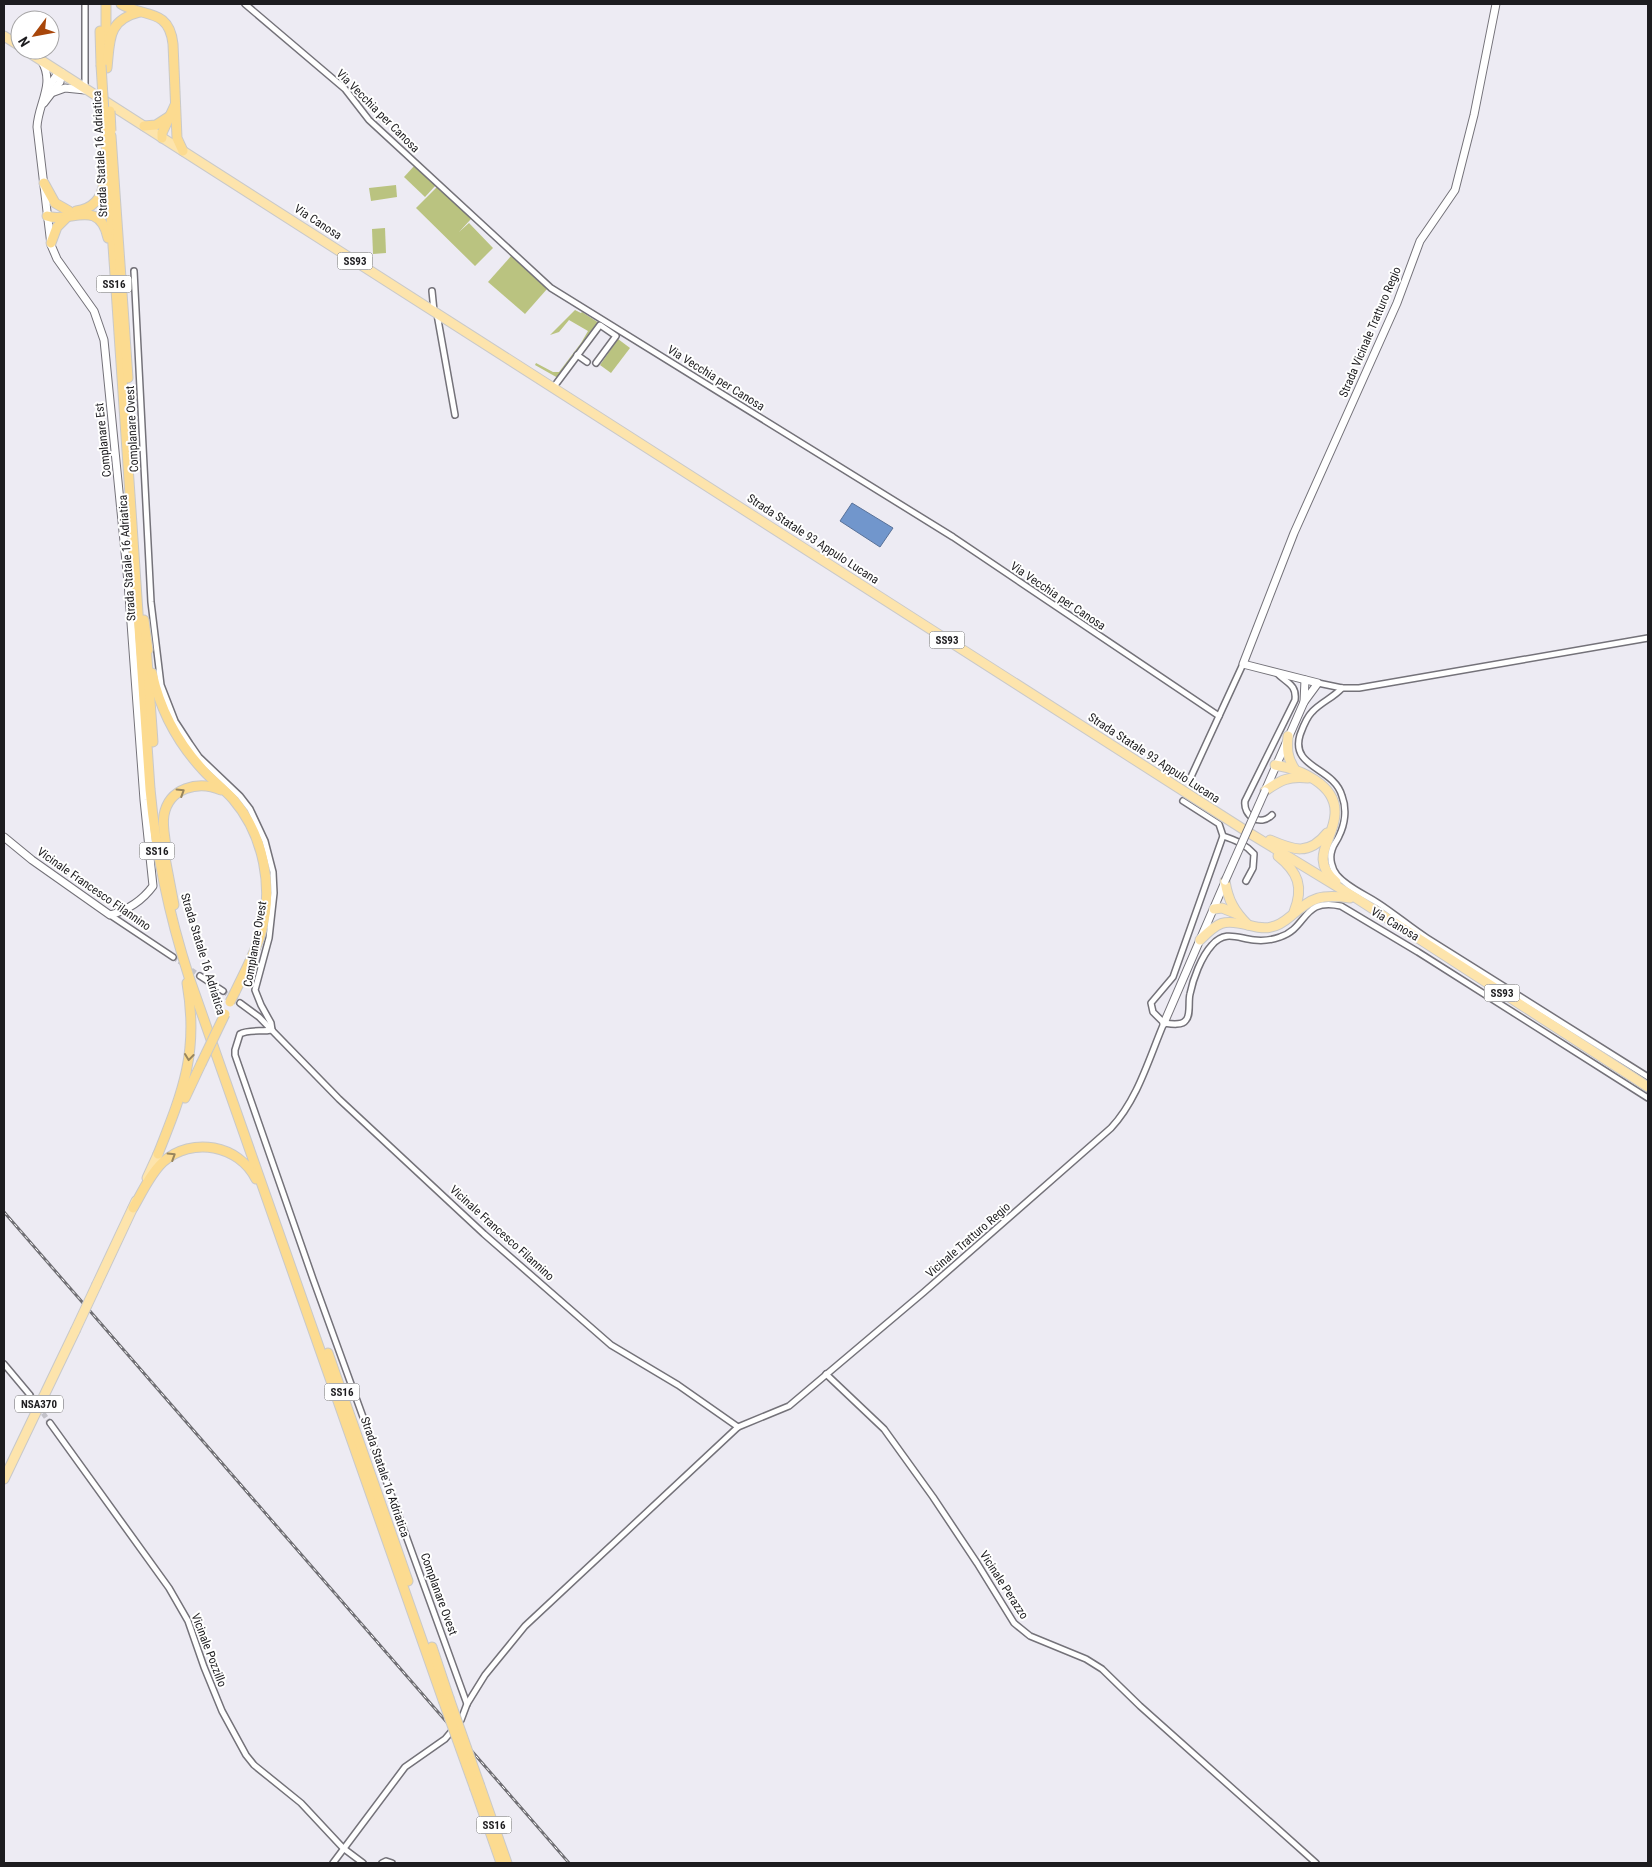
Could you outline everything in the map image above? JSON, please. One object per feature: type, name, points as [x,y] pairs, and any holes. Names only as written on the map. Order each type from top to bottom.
[{"type":"highway","name":"Strada Statale 16 Adriatica","points":[[100,4],[153,823],[166,894],[177,940],[477,1787],[501,1863]]},
{"type":"highway","name":"Strada Statale 16 Adriatica","points":[[104,66],[106,4]]},
{"type":"highway","points":[[121,4],[153,14],[162,20],[172,35],[175,105],[170,132],[162,138]]},
{"type":"highway","name":"SS16","points":[[104,66],[114,28],[124,18],[142,12]]},
{"type":"highway","points":[[144,126],[156,125],[173,116]]},
{"type":"highway","points":[[173,116],[177,140],[183,151]]},
{"type":"highway","name":"Strada Statale 16 Adriatica","points":[[108,130],[106,147],[116,298],[144,620],[159,821],[170,886],[191,964],[446,1699]]},
{"type":"highway","name":"SS16","points":[[47,216],[54,218],[87,208],[96,202],[104,186],[106,147]]},
{"type":"highway","points":[[44,183],[55,204],[69,213],[57,227],[51,243]]},
{"type":"highway","name":"SS16","points":[[69,213],[92,216],[99,220],[105,228],[116,298]]},
{"type":"highway","name":"SS16","points":[[144,620],[153,678],[168,719],[193,759],[239,807],[254,833],[261,854],[266,881],[266,903],[261,932],[235,992],[235,1002],[225,1014],[158,1154]]},
{"type":"highway","name":"SS16","points":[[170,886],[164,822],[168,804],[180,792],[193,786],[209,785],[226,792]]},
{"type":"highway","name":"SS16","points":[[158,1154],[184,1086],[190,1051],[190,1003],[177,940]]},
{"type":"highway","name":"SS16","points":[[133,1208],[155,1172],[168,1159],[190,1148],[212,1147],[233,1155],[250,1170],[279,1231]]},
{"type":"highway","name":"Strada Statale 16 Adriatica","points":[[477,1787],[507,1863]]},
{"type":"main road","name":"Via Canosa","points":[[41,60],[648,448]]},
{"type":"main road","name":"Strada Statale 93 Appulo Lucana","points":[[648,448],[1246,831],[1356,898],[1648,1087]]},
{"type":"main road","points":[[1288,736],[1288,759],[1293,772]]},
{"type":"main road","points":[[1275,765],[1283,772],[1293,772],[1313,778],[1329,793],[1334,803],[1335,815],[1324,852],[1324,863],[1329,876],[1356,898]]},
{"type":"main road","points":[[1265,791],[1293,772]]},
{"type":"main road","points":[[1246,831],[1292,849],[1304,849],[1323,838],[1332,827]]},
{"type":"main road","points":[[1246,831],[1287,864],[1296,876],[1300,890],[1299,900],[1294,913]]},
{"type":"main road","points":[[1226,881],[1235,918]]},
{"type":"main road","points":[[1214,909],[1224,918],[1235,918],[1248,925],[1260,928],[1272,927],[1284,922],[1305,903],[1322,896],[1334,895],[1356,898]]},
{"type":"main road","points":[[1200,940],[1217,925],[1235,918]]},
{"type":"main road","name":"NSA370","points":[[4,1479],[158,1154]]},
{"type":"street","points":[[50,91],[68,88],[88,90],[85,4]]},
{"type":"street","name":"Via Vecchia per Canosa","points":[[245,4],[345,89],[369,120],[551,288],[953,537],[1219,716]]},
{"type":"street","name":"Strada Vicinale Tratturo Regio","points":[[1243,664],[1294,533],[1397,302],[1420,242],[1455,190],[1474,115],[1496,4]]},
{"type":"street","name":"Complanare Est","points":[[41,60],[47,74],[50,91]]},
{"type":"street","name":"Complanare Est","points":[[62,73],[62,79],[50,91],[42,105],[37,127],[51,243],[57,260],[93,308],[103,334],[128,582],[144,800],[153,886],[146,896],[128,908],[110,915]]},
{"type":"street","name":"Complanare Ovest","points":[[134,271],[151,602],[161,685],[175,721],[199,757],[240,796],[250,809],[265,841],[273,872],[274,893],[269,938],[256,990],[261,1005],[271,1023],[272,1030],[245,1031],[240,1034],[237,1040],[235,1055],[310,1270],[467,1704]]},
{"type":"street","points":[[432,291],[455,416]]},
{"type":"street","points":[[553,388],[600,325],[616,336],[596,363]]},
{"type":"street","points":[[577,355],[587,362]]},
{"type":"street","points":[[1190,779],[1243,664],[1342,688],[1359,688],[1648,638]]},
{"type":"street","points":[[1272,816],[1264,820],[1257,820],[1247,814],[1244,808],[1245,801],[1295,700],[1296,692],[1293,686],[1282,679],[1277,673]]},
{"type":"street","points":[[1304,702],[1305,680]]},
{"type":"street","points":[[1183,801],[1219,824],[1223,836],[1173,977],[1152,1003],[1153,1012],[1164,1023],[1288,736],[1304,702],[1318,683]]},
{"type":"street","name":"Via Canosa","points":[[1342,688],[1335,696],[1313,711],[1299,739],[1300,754],[1305,761],[1332,778],[1342,792],[1344,824],[1331,850],[1331,860],[1336,874],[1348,885],[1396,915],[1427,938],[1648,1077]]},
{"type":"street","points":[[1223,836],[1237,841],[1254,854],[1253,868],[1246,880]]},
{"type":"street","name":"Vicinale Francesco Filannino","points":[[4,837],[32,860],[173,957]]},
{"type":"street","name":"Via Canosa","points":[[1164,1023],[1182,1023],[1186,1020],[1190,993],[1194,982],[1208,949],[1217,940],[1229,934],[1256,940],[1280,937],[1289,934],[1296,928],[1308,911],[1316,906],[1331,904],[1341,906],[1418,952],[1648,1098]]},
{"type":"street","points":[[200,976],[223,991]]},
{"type":"street","name":"Vicinale Francesco Filannino","points":[[235,1002],[259,1017],[339,1099],[462,1214],[611,1344],[678,1385],[738,1427]]},
{"type":"street","name":"Vicinale Tratturo Regio","points":[[738,1427],[789,1406],[924,1292],[1112,1128],[1131,1102],[1164,1023]]},
{"type":"street","points":[[4,1364],[30,1395]]},
{"type":"street","name":"Vicinale Perazzo","points":[[826,1374],[884,1429],[977,1563],[1014,1624],[1030,1636],[1086,1660],[1102,1669],[1140,1706],[1316,1863]]},
{"type":"street","name":"Vicinale Pozzillo","points":[[50,1423],[169,1588],[188,1620],[218,1702],[246,1755],[254,1765],[301,1803],[343,1848],[362,1863]]},
{"type":"street","points":[[333,1863],[405,1766],[445,1739],[461,1720],[467,1704],[485,1676],[525,1626],[738,1427]]},
{"type":"street","points":[[382,1863],[386,1861],[392,1863]]},
{"type":"green space","points":[[415,165],[436,185],[425,197],[404,177]]},
{"type":"green space","points":[[396,185],[397,197],[371,201],[369,188]]},
{"type":"green space","points":[[438,186],[471,219],[459,232],[469,223],[493,248],[475,266],[416,208]]},
{"type":"green space","points":[[385,228],[386,253],[373,254],[372,229]]},
{"type":"green space","points":[[511,256],[547,289],[525,314],[488,282]]},
{"type":"green space","points":[[575,310],[582,312],[599,323],[558,378],[535,365],[536,363],[553,372],[559,372],[581,343],[588,331],[569,320],[559,332],[550,335]]},
{"type":"green space","points":[[618,339],[630,348],[611,373],[600,365]]},
{"type":"water","points":[[852,503],[893,528],[880,547],[840,521]]},
{"type":"tunnel","points":[[173,957],[200,976]]},
{"type":"tunnel","points":[[223,991],[240,1003]]},
{"type":"tunnel","points":[[30,1395],[50,1423]]},
{"type":"railway","points":[[4,1212],[569,1863]]}]
